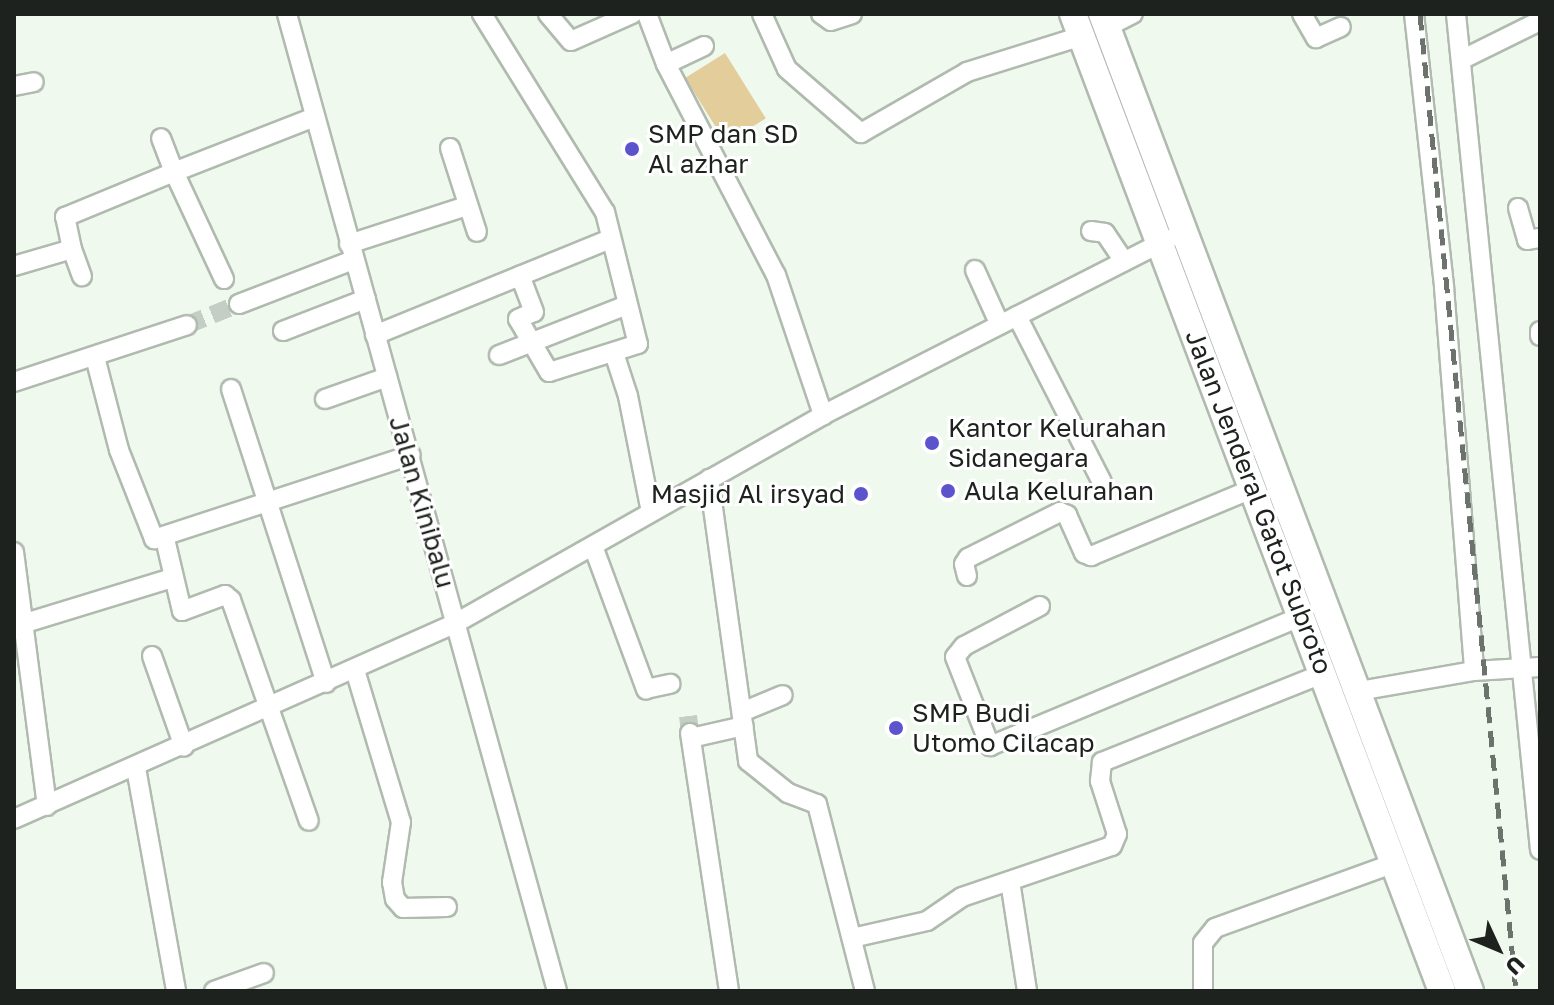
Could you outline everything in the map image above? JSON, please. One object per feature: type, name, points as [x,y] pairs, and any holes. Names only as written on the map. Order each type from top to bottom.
[{"type":"main road","name":"Jalan Jenderal Gatot Subroto","points":[[1091,23],[1186,231],[1470,991]]},
{"type":"main road","name":"Jalan Jenderal Gatot Subroto","points":[[1091,23],[1159,243],[1442,991]]},
{"type":"street","name":"Jalan Kinibalu","points":[[287,14],[557,991]]},
{"type":"street","points":[[482,14],[605,212],[638,344],[549,372],[518,319],[534,312],[520,276]]},
{"type":"street","points":[[548,14],[571,41],[632,14]]},
{"type":"street","points":[[647,14],[666,64],[776,275],[823,415]]},
{"type":"street","points":[[762,14],[787,69],[861,133],[967,72],[1091,23],[1133,14]]},
{"type":"street","points":[[821,14],[831,21],[852,14]]},
{"type":"street","points":[[1302,14],[1316,38],[1341,27]]},
{"type":"street","points":[[1414,14],[1444,287],[1474,671]]},
{"type":"street","points":[[1456,14],[1531,668],[1540,850]]},
{"type":"street","points":[[1463,59],[1540,21]]},
{"type":"street","points":[[666,64],[704,46]]},
{"type":"street","points":[[14,86],[34,82]]},
{"type":"street","points":[[82,276],[65,217],[314,117]]},
{"type":"street","points":[[161,138],[224,279]]},
{"type":"street","points":[[450,148],[477,232]]},
{"type":"street","points":[[239,304],[351,252],[467,206]]},
{"type":"street","points":[[1518,208],[1527,240],[1540,238]]},
{"type":"street","points":[[1091,231],[1105,233],[1124,261]]},
{"type":"street","points":[[14,819],[184,747],[456,623],[823,415],[1186,231]]},
{"type":"street","points":[[375,335],[610,239]]},
{"type":"street","points":[[14,266],[72,249]]},
{"type":"street","points":[[975,270],[1009,320],[1102,482]]},
{"type":"street","points":[[283,331],[366,299]]},
{"type":"street","points":[[499,355],[627,305]]},
{"type":"street","points":[[14,382],[187,325]]},
{"type":"street","points":[[614,353],[628,396],[651,512]]},
{"type":"street","points":[[95,357],[119,450],[153,537],[165,539],[411,455]]},
{"type":"street","points":[[325,399],[387,377]]},
{"type":"street","points":[[231,389],[266,506],[326,683]]},
{"type":"street","points":[[709,479],[750,766],[788,793],[817,804],[865,991]]},
{"type":"street","points":[[967,576],[968,558],[1060,512],[1067,515],[1084,553],[1091,556],[1254,488]]},
{"type":"street","points":[[165,539],[182,611],[229,596],[309,821]]},
{"type":"street","points":[[593,546],[646,689],[670,684]]},
{"type":"street","points":[[14,552],[47,806]]},
{"type":"street","points":[[22,624],[172,578]]},
{"type":"street","points":[[1040,606],[964,646],[955,657],[990,746],[1302,616]]},
{"type":"street","points":[[152,656],[184,747]]},
{"type":"street","points":[[1359,691],[1474,671],[1531,668]]},
{"type":"street","points":[[355,670],[401,822],[392,882],[395,899],[403,908],[447,907]]},
{"type":"street","points":[[852,938],[927,921],[951,902],[1116,843],[1117,834],[1100,781],[1102,762],[1324,673]]},
{"type":"street","points":[[729,991],[691,735],[743,719],[783,695]]},
{"type":"street","points":[[136,768],[176,991]]},
{"type":"street","points":[[1203,991],[1203,943],[1215,928],[1395,863]]},
{"type":"street","points":[[1010,881],[1027,991]]},
{"type":"street","points":[[214,991],[264,973]]},
{"type":"shaded area","points":[[725,53],[766,118],[726,143],[685,78]]},
{"type":"tunnel","points":[[187,325],[239,304]]},
{"type":"tunnel","points":[[688,716],[690,733]]},
{"type":"railway","points":[[1420,14],[1516,991]]},
{"type":"place","name":"SMP dan SD Al azhar","points":[[632,149]]},
{"type":"place","name":"Kantor Kelurahan Sidanegara","points":[[932,443]]},
{"type":"place","name":"Aula Kelurahan","points":[[948,491]]},
{"type":"place","name":"Masjid Al irsyad","points":[[861,494]]},
{"type":"place","name":"SMP Budi Utomo Cilacap","points":[[896,728]]}]
